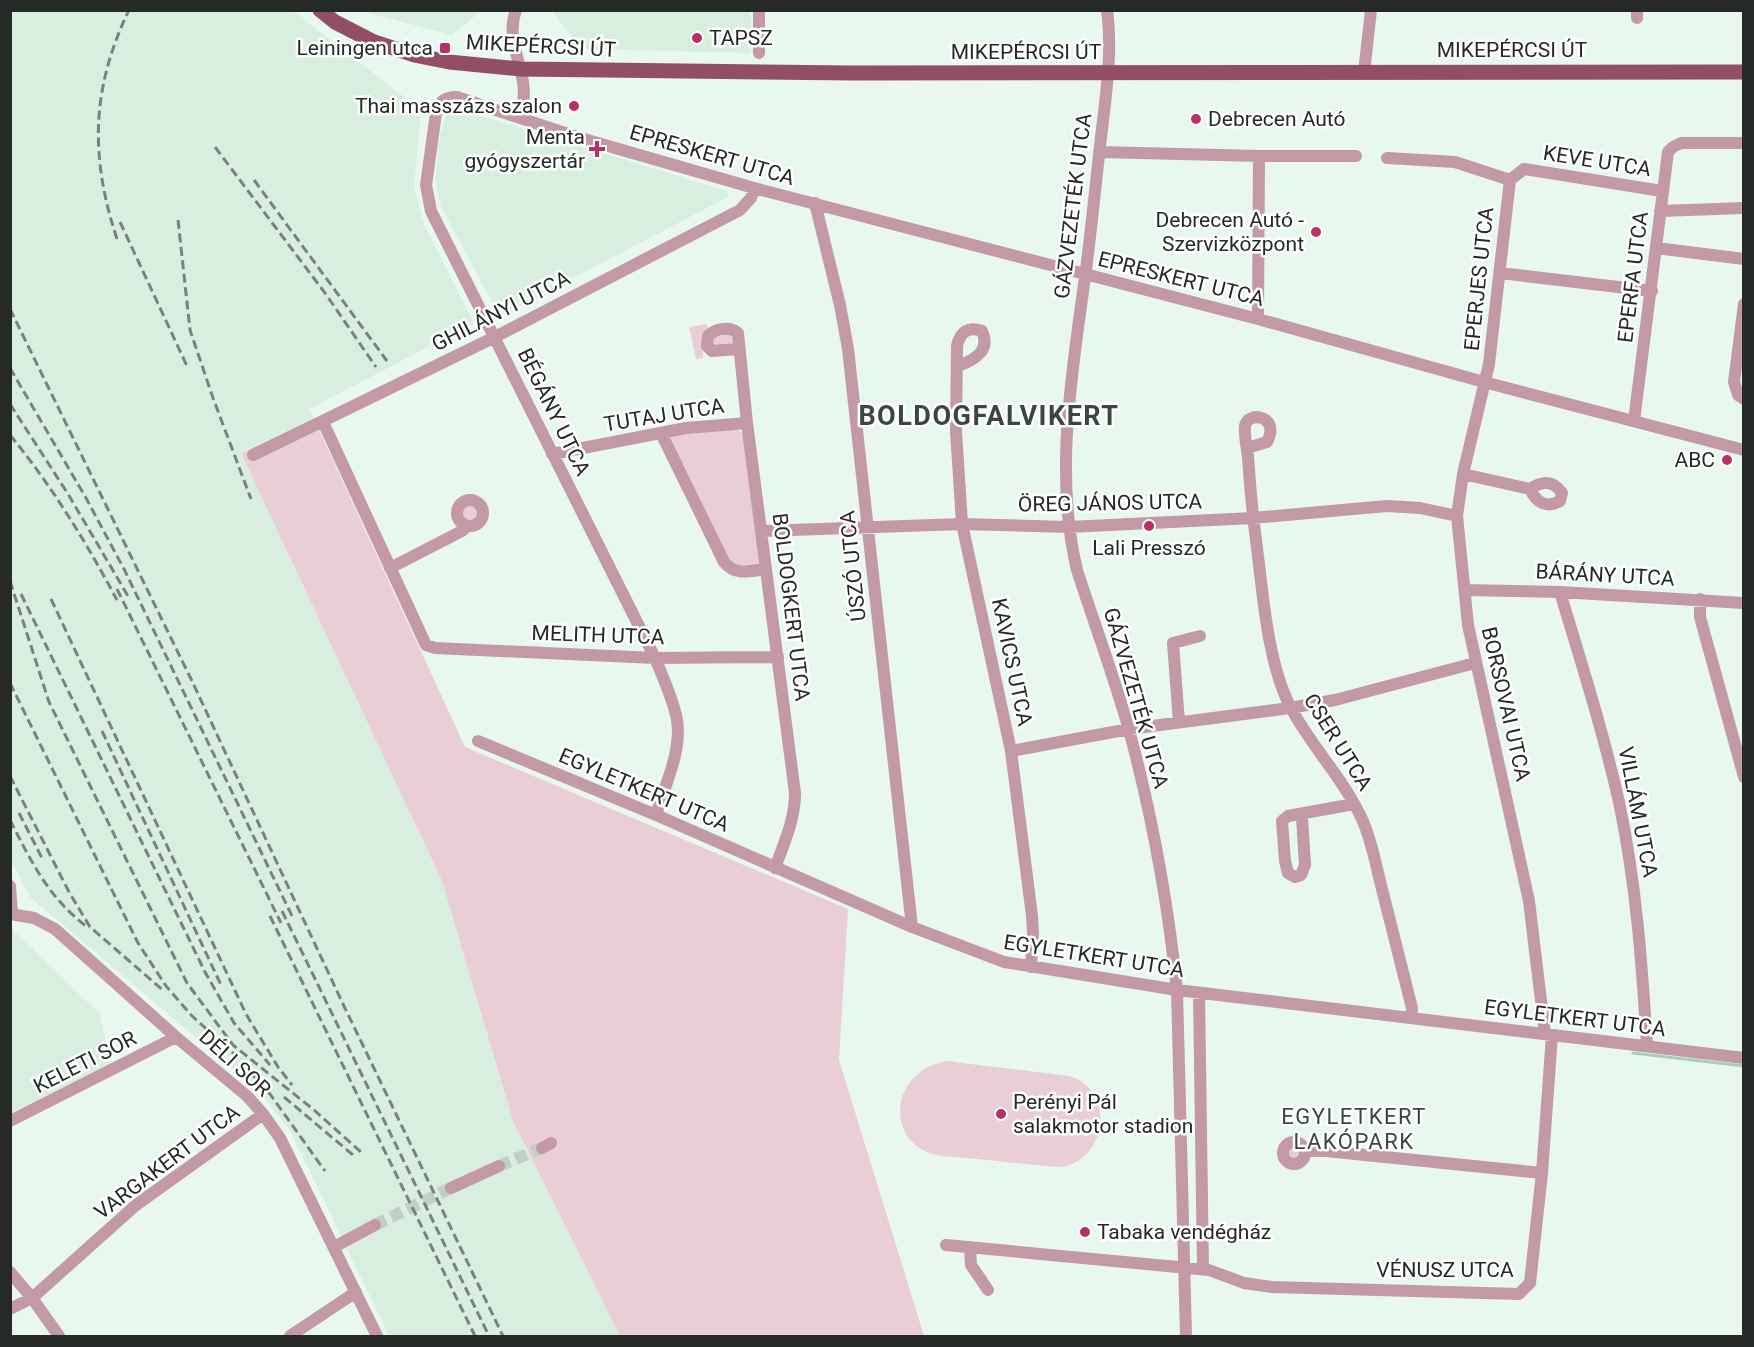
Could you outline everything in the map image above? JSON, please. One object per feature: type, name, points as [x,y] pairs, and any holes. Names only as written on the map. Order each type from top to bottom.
[{"type":"main road","name":"MIKEPÉRCSI ÚT","points":[[320,10],[335,22],[372,41],[414,55],[449,62],[521,69],[852,73],[1743,72]]},
{"type":"street","points":[[516,10],[512,30],[525,86],[524,106],[519,117]]},
{"type":"street","points":[[759,10],[759,52]]},
{"type":"street","name":"GÁZVEZETÉK UTCA","points":[[1107,10],[1108,72],[1086,274],[1076,342],[1066,447],[1066,478],[1069,527],[1077,570],[1129,729],[1144,791],[1172,938],[1177,990],[1186,1336]]},
{"type":"street","points":[[1364,73],[1371,10]]},
{"type":"street","name":"BÉGÁNY UTCA","points":[[519,117],[457,97],[444,99],[439,103],[426,185],[431,212],[655,658],[674,706],[678,738],[656,815]]},
{"type":"street","name":"EPRESKERT UTCA","points":[[519,117],[577,137],[754,188],[1258,319],[1484,382],[1743,450]]},
{"type":"street","name":"EPERFA UTCA","points":[[1634,421],[1668,152],[1681,143],[1743,143]]},
{"type":"street","points":[[1099,152],[1356,156]]},
{"type":"street","points":[[1258,319],[1259,156]]},
{"type":"street","points":[[1387,158],[1455,162],[1510,180]]},
{"type":"street","name":"KEVE UTCA","points":[[1510,180],[1524,170],[1662,191]]},
{"type":"street","name":"EPERJES UTCA","points":[[1484,382],[1489,364],[1510,180]]},
{"type":"street","name":"GHILÁNYI UTCA","points":[[253,456],[495,337],[740,210],[751,198],[754,188]]},
{"type":"street","name":"ÚSZÓ UTCA","points":[[815,203],[840,304],[848,349],[912,927]]},
{"type":"street","points":[[1660,211],[1743,208]]},
{"type":"street","points":[[1656,248],[1743,259]]},
{"type":"street","points":[[1500,273],[1652,291]]},
{"type":"street","points":[[1743,304],[1734,382],[1738,395],[1743,399]]},
{"type":"street","name":"BOLDOGKERT UTCA","points":[[739,349],[795,793],[795,809],[775,868]]},
{"type":"street","name":"KAVICS UTCA","points":[[958,366],[956,430],[962,524],[1011,751],[1032,916],[1031,967]]},
{"type":"street","name":"BORSOVAI UTCA","points":[[1484,382],[1463,474],[1457,516],[1468,625],[1521,855],[1549,1035]]},
{"type":"street","points":[[323,422],[390,568],[462,531],[467,526]]},
{"type":"street","name":"TUTAJ UTCA","points":[[552,454],[661,433],[718,424],[747,423]]},
{"type":"street","points":[[661,433],[724,562],[730,569],[740,572],[766,568]]},
{"type":"street","name":"CSER UTCA","points":[[1247,448],[1253,518],[1274,659],[1290,708],[1354,804],[1369,837],[1412,1008],[1411,1018]]},
{"type":"street","points":[[1463,474],[1530,489]]},
{"type":"street","name":"ÖREG JÁNOS UTCA","points":[[762,531],[962,524],[1069,527],[1253,518],[1387,506],[1420,508],[1457,516]]},
{"type":"street","name":"MELITH UTCA","points":[[390,568],[421,637],[426,645],[435,648],[655,658],[778,657]]},
{"type":"street","name":"BÁRÁNY UTCA","points":[[1465,590],[1560,592],[1743,603]]},
{"type":"street","name":"VILLÁM UTCA","points":[[1560,592],[1601,731],[1629,854],[1641,957],[1647,1046]]},
{"type":"street","points":[[1700,599],[1700,617],[1743,777]]},
{"type":"street","points":[[1179,722],[1173,643],[1200,636]]},
{"type":"street","points":[[1011,751],[1129,729],[1335,700],[1475,663]]},
{"type":"street","name":"EGYLETKERT UTCA","points":[[478,741],[989,958],[1031,967],[1199,993],[1743,1058]]},
{"type":"street","points":[[1302,818],[1305,865],[1301,876],[1295,877],[1288,873],[1285,861],[1282,821],[1288,816],[1354,804]]},
{"type":"street","points":[[10,886],[11,914]]},
{"type":"street","name":"DÉLI SOR","points":[[11,914],[34,918],[55,929],[176,1037],[247,1096],[263,1114],[280,1138],[377,1336]]},
{"type":"street","points":[[1199,993],[1203,1269]]},
{"type":"street","name":"VÉNUSZ UTCA","points":[[946,1245],[1203,1269],[1244,1283],[1272,1287],[1519,1294],[1530,1283],[1542,1173],[1549,1035]]},
{"type":"street","name":"KELETI SOR","points":[[10,1121],[176,1037]]},
{"type":"street","name":"VARGAKERT UTCA","points":[[10,1309],[32,1298],[136,1205],[263,1114]]},
{"type":"street","points":[[1305,1151],[1326,1151],[1542,1173]]},
{"type":"street","points":[[451,1188],[499,1166]]},
{"type":"street","points":[[334,1247],[375,1225]]},
{"type":"street","points":[[970,1247],[971,1265],[988,1290]]},
{"type":"street","points":[[10,1272],[60,1336]]},
{"type":"street","points":[[291,1336],[356,1292]]},
{"type":"shaded area","points":[[10,11],[293,11],[421,110],[414,187],[424,224],[474,323],[309,409],[314,419],[241,452],[442,881],[513,1121],[620,1336],[389,1336],[290,1130],[258,1090],[30,897],[11,860]]},
{"type":"shaded area","points":[[360,11],[481,11],[452,35]]},
{"type":"shaded area","points":[[552,11],[751,11],[751,53],[581,49]]},
{"type":"shaded area","points":[[449,106],[727,191],[728,197],[500,316],[441,207],[435,180],[440,135]]},
{"type":"shaded area","points":[[706,324],[709,331],[703,339],[703,358],[696,359],[689,327]]},
{"type":"shaded area","points":[[731,333],[736,343],[714,347],[711,340],[714,336]]},
{"type":"shaded area","points":[[314,419],[465,747],[848,909],[839,1060],[924,1336],[620,1336],[513,1121],[442,881],[241,453]]},
{"type":"shaded area","points":[[737,429],[742,433],[746,442],[762,558],[758,566],[731,565],[667,443],[673,435]]},
{"type":"shaded area","points":[[467,505],[473,505],[478,513],[476,519],[467,521],[462,516],[462,510]]},
{"type":"shaded area","points":[[10,927],[100,1014],[110,1064],[11,1113]]},
{"type":"shaded area","name":"Perényi Pál salakmotor stadion","points":[[946,1061],[1070,1076],[1081,1081],[1094,1094],[1099,1106],[1100,1121],[1097,1138],[1082,1158],[1066,1166],[1056,1167],[942,1156],[923,1150],[910,1139],[902,1125],[900,1110],[904,1094],[912,1079],[927,1068]]},
{"type":"shaded area","points":[[1294,1145],[1302,1153],[1294,1161],[1286,1153]]},
{"type":"waterway","points":[[1633,1053],[1744,1066]]},
{"type":"tunnel","points":[[499,1166],[542,1148]]},
{"type":"tunnel","points":[[375,1225],[451,1188]]},
{"type":"railway","points":[[117,239],[102,180],[99,123],[101,96],[107,68],[116,39],[129,10]]},
{"type":"railway","points":[[215,147],[325,293],[376,367]]},
{"type":"railway","points":[[254,180],[387,361]]},
{"type":"railway","points":[[178,220],[190,330],[251,499]]},
{"type":"railway","points":[[120,222],[187,366]]},
{"type":"railway","points":[[10,309],[191,679],[343,1004],[503,1336]]},
{"type":"railway","points":[[10,368],[86,498],[124,569],[293,918]]},
{"type":"railway","points":[[10,404],[68,494],[128,596]]},
{"type":"railway","points":[[10,435],[68,515],[117,600]]},
{"type":"railway","points":[[10,581],[49,702],[187,983],[233,1045],[314,1110],[361,1152]]},
{"type":"railway","points":[[117,589],[281,923]]},
{"type":"railway","points":[[21,594],[205,972],[234,1023],[270,1065]]},
{"type":"railway","points":[[51,599],[246,1014],[278,1067],[292,1085]]},
{"type":"railway","points":[[10,683],[138,943],[166,986],[192,1016],[223,1044]]},
{"type":"railway","points":[[102,731],[221,985]]},
{"type":"railway","points":[[10,776],[69,892],[90,927],[165,992]]},
{"type":"railway","points":[[19,813],[42,858]]},
{"type":"railway","points":[[10,820],[33,864],[51,891],[86,926]]},
{"type":"railway","points":[[282,911],[489,1336]]},
{"type":"railway","points":[[270,916],[475,1336]]},
{"type":"railway","points":[[232,1052],[270,1094],[325,1171]]},
{"type":"railway","points":[[284,1097],[353,1155]]},
{"type":"place","name":"TAPSZ","points":[[697,38]]},
{"type":"place","name":"Leiningen utca","points":[[445,48]]},
{"type":"place","name":"Thai masszázs szalon","points":[[574,106]]},
{"type":"place","name":"Debrecen Autó","points":[[1196,119]]},
{"type":"place","name":"Menta gyógyszertár","points":[[597,149]]},
{"type":"place","name":"Debrecen Autó - Szervizközpont","points":[[1316,232]]},
{"type":"place","name":"ABC","points":[[1727,460]]},
{"type":"place","name":"Lali Presszó","points":[[1149,526]]},
{"type":"place","name":"Perényi Pál salakmotor stadion","points":[[1001,1114]]},
{"type":"place","name":"Tabaka vendégház","points":[[1085,1232]]},
{"type":"district","name":"BOLDOGFALVIKERT","points":[[989,416]]},
{"type":"district","name":"EGYLETKERT LAKÓPARK","points":[[1354,1128]]}]
